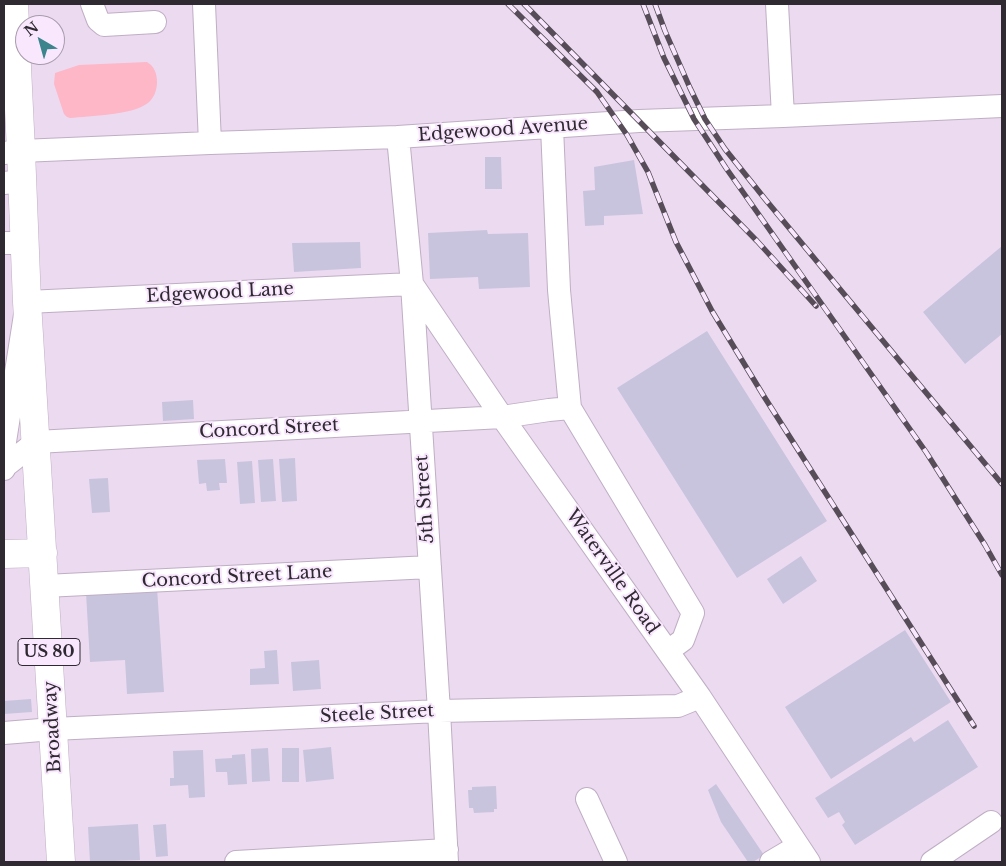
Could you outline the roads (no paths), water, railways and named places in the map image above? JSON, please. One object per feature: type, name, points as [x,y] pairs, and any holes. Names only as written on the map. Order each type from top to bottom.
[{"type":"main road","name":"US 80","points":[[14,4],[14,243],[27,302],[36,442]]},
{"type":"main road","name":"Broadway","points":[[36,442],[61,862]]},
{"type":"main road","points":[[4,554],[43,553]]},
{"type":"street","points":[[92,4],[98,20],[104,25],[154,22]]},
{"type":"street","points":[[204,4],[210,143]]},
{"type":"street","points":[[777,4],[783,116]]},
{"type":"street","name":"Edgewood Avenue","points":[[13,152],[398,137],[638,121],[1002,106]]},
{"type":"street","points":[[552,127],[559,290],[570,408],[693,613],[683,640],[668,651]]},
{"type":"street","name":"5th Street","points":[[398,137],[412,284],[440,711],[447,856]]},
{"type":"street","name":"Edgewood Lane","points":[[27,302],[412,284]]},
{"type":"street","name":"Waterville Road","points":[[412,284],[502,417],[700,697],[803,854]]},
{"type":"street","points":[[4,448],[27,302]]},
{"type":"street","name":"Concord Street","points":[[36,442],[502,417],[570,408]]},
{"type":"street","points":[[4,469],[4,467],[36,442]]},
{"type":"street","name":"Concord Street Lane","points":[[45,586],[430,567]]},
{"type":"street","name":"Steele Street","points":[[4,733],[53,729],[440,711],[678,706],[700,697]]},
{"type":"street","points":[[586,799],[616,862]]},
{"type":"street","points":[[932,862],[991,822]]},
{"type":"street","points":[[771,862],[803,854]]},
{"type":"street","points":[[236,862],[447,856]]},
{"type":"railway","points":[[508,4],[597,92],[627,135],[648,172],[676,242],[712,311],[765,398],[974,726]]},
{"type":"railway","points":[[524,4],[757,241],[816,306]]},
{"type":"railway","points":[[643,4],[664,58],[694,119],[726,168],[926,452],[1002,575]]},
{"type":"railway","points":[[655,4],[690,88],[705,119],[725,149],[1002,484]]}]
